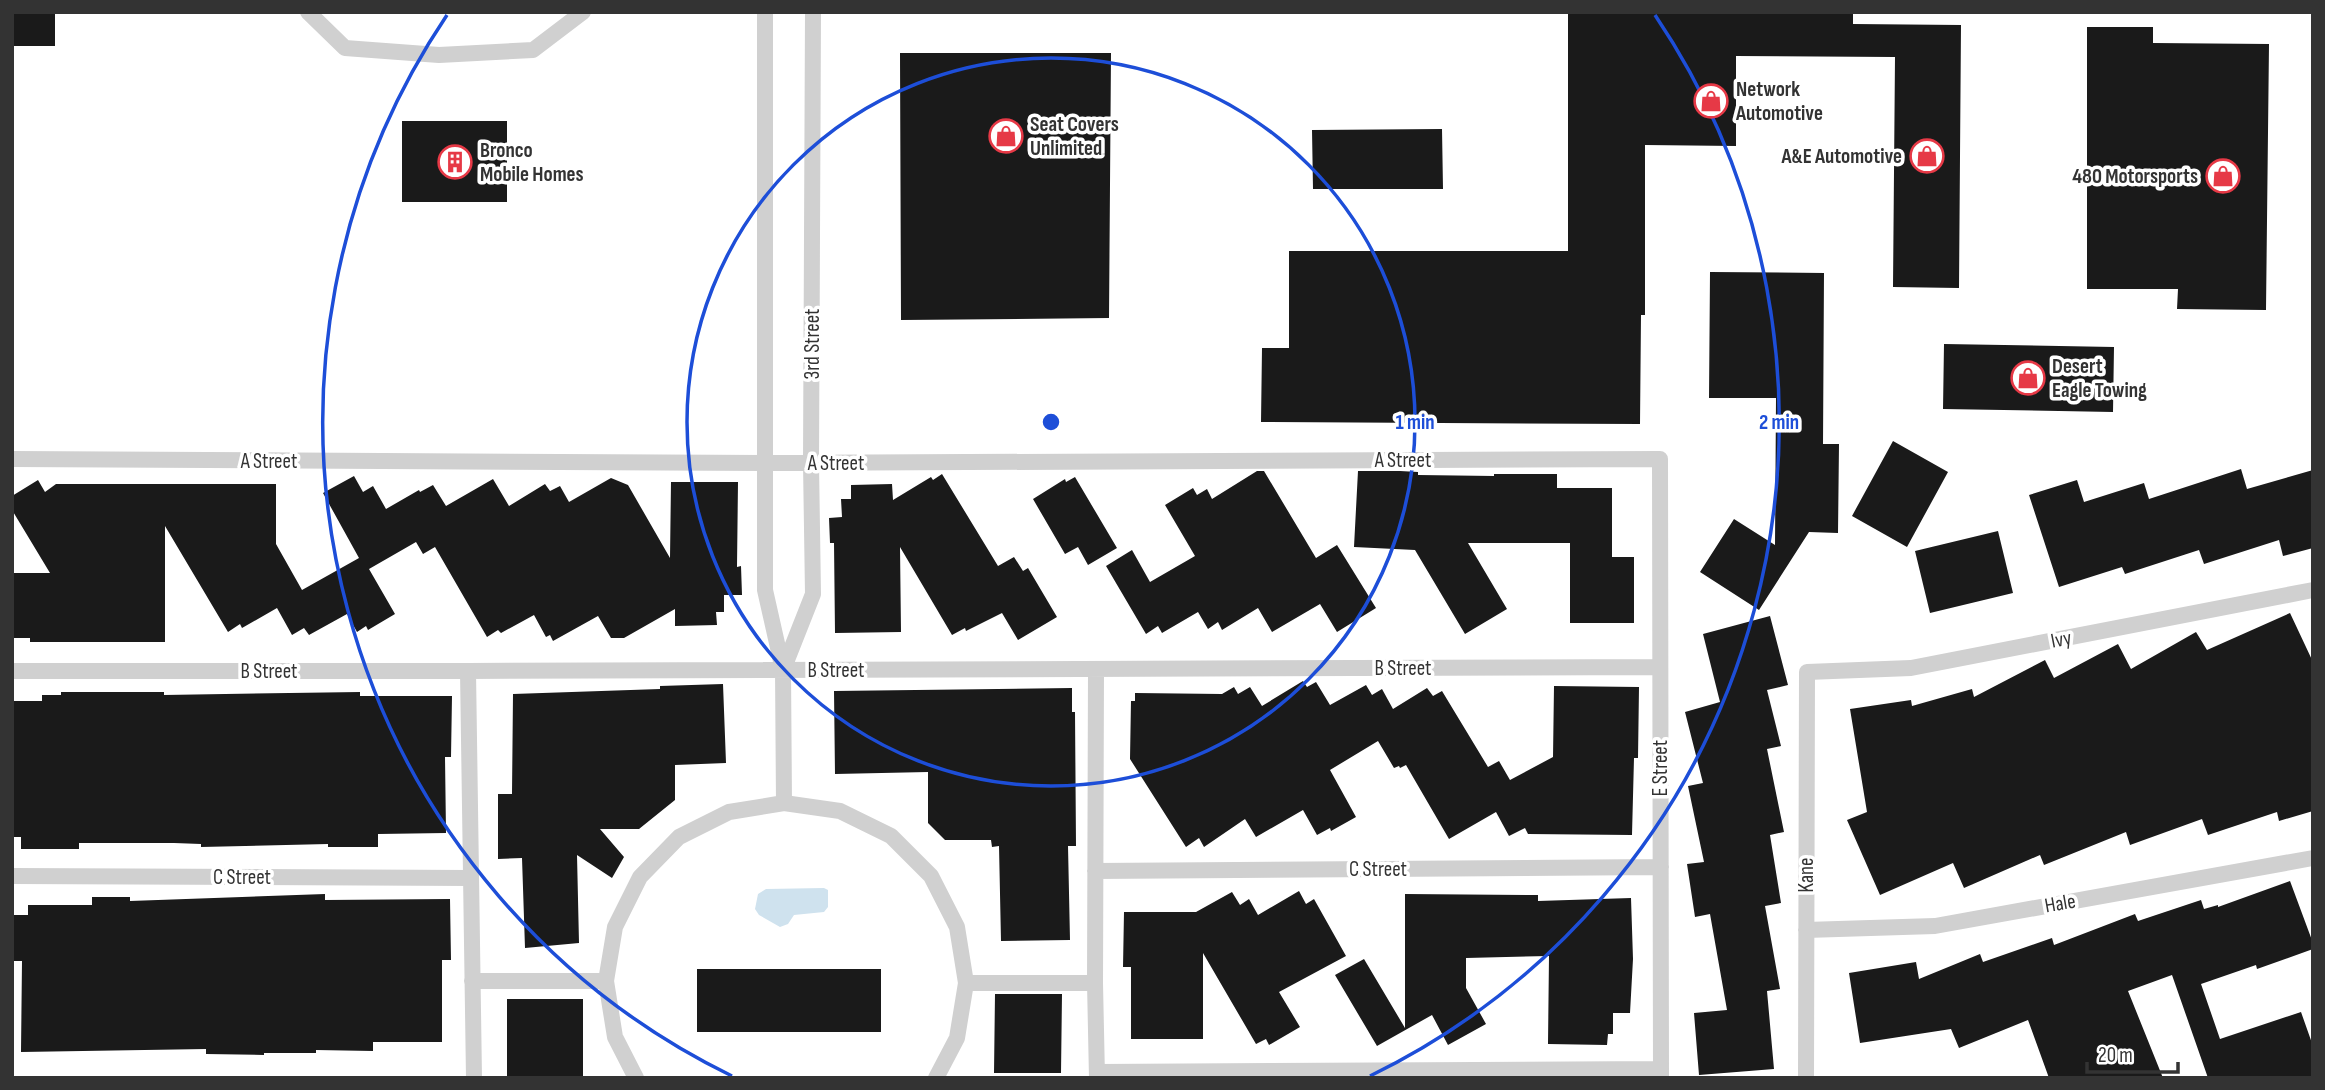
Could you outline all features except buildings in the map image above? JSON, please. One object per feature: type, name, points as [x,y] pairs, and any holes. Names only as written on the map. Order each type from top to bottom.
[{"type":"lane","points":[[308,12],[345,48],[439,55],[533,50],[583,12]]},
{"type":"lane","name":"3rd Street","points":[[765,12],[765,590],[783,670],[784,803]]},
{"type":"lane","name":"3rd Street","points":[[783,670],[813,594],[813,12]]},
{"type":"lane","name":"A Street","points":[[12,459],[766,464],[1660,459]]},
{"type":"lane","name":"E Street","points":[[1660,459],[1661,1073]]},
{"type":"lane","name":"Ivy","points":[[1807,672],[1911,668],[2313,590]]},
{"type":"lane","name":"B Street","points":[[12,671],[1660,667]]},
{"type":"lane","points":[[1096,669],[1097,1075],[1661,1073]]},
{"type":"lane","points":[[468,671],[474,1078]]},
{"type":"lane","name":"Kane","points":[[1806,1078],[1807,672]]},
{"type":"lane","points":[[636,1078],[615,1037],[606,981],[615,927],[640,877],[679,837],[729,812],[784,803],[841,811],[891,836],[932,876],[957,927],[966,983],[957,1038],[936,1078]]},
{"type":"lane","name":"Hale","points":[[1806,930],[1934,926],[2313,858]]},
{"type":"lane","name":"C Street","points":[[1095,871],[1661,867]]},
{"type":"lane","name":"C Street","points":[[12,876],[471,878]]},
{"type":"lane","points":[[472,981],[606,981]]},
{"type":"lane","points":[[966,983],[1095,983]]},
{"type":"water","points":[[766,889],[828,890],[828,907],[824,912],[794,915],[788,924],[780,927],[759,915],[755,909],[758,894]]},
{"type":"place","name":"Network Automotive","points":[[1711,101]]},
{"type":"place","name":"Seat Covers Unlimited","points":[[1006,136]]},
{"type":"place","name":"A&E Automotive","points":[[1927,156]]},
{"type":"place","name":"Bronco Mobile Homes","points":[[455,162]]},
{"type":"place","name":"480 Motorsports","points":[[2223,176]]},
{"type":"place","name":"Desert Eagle Towing","points":[[2028,378]]}]
